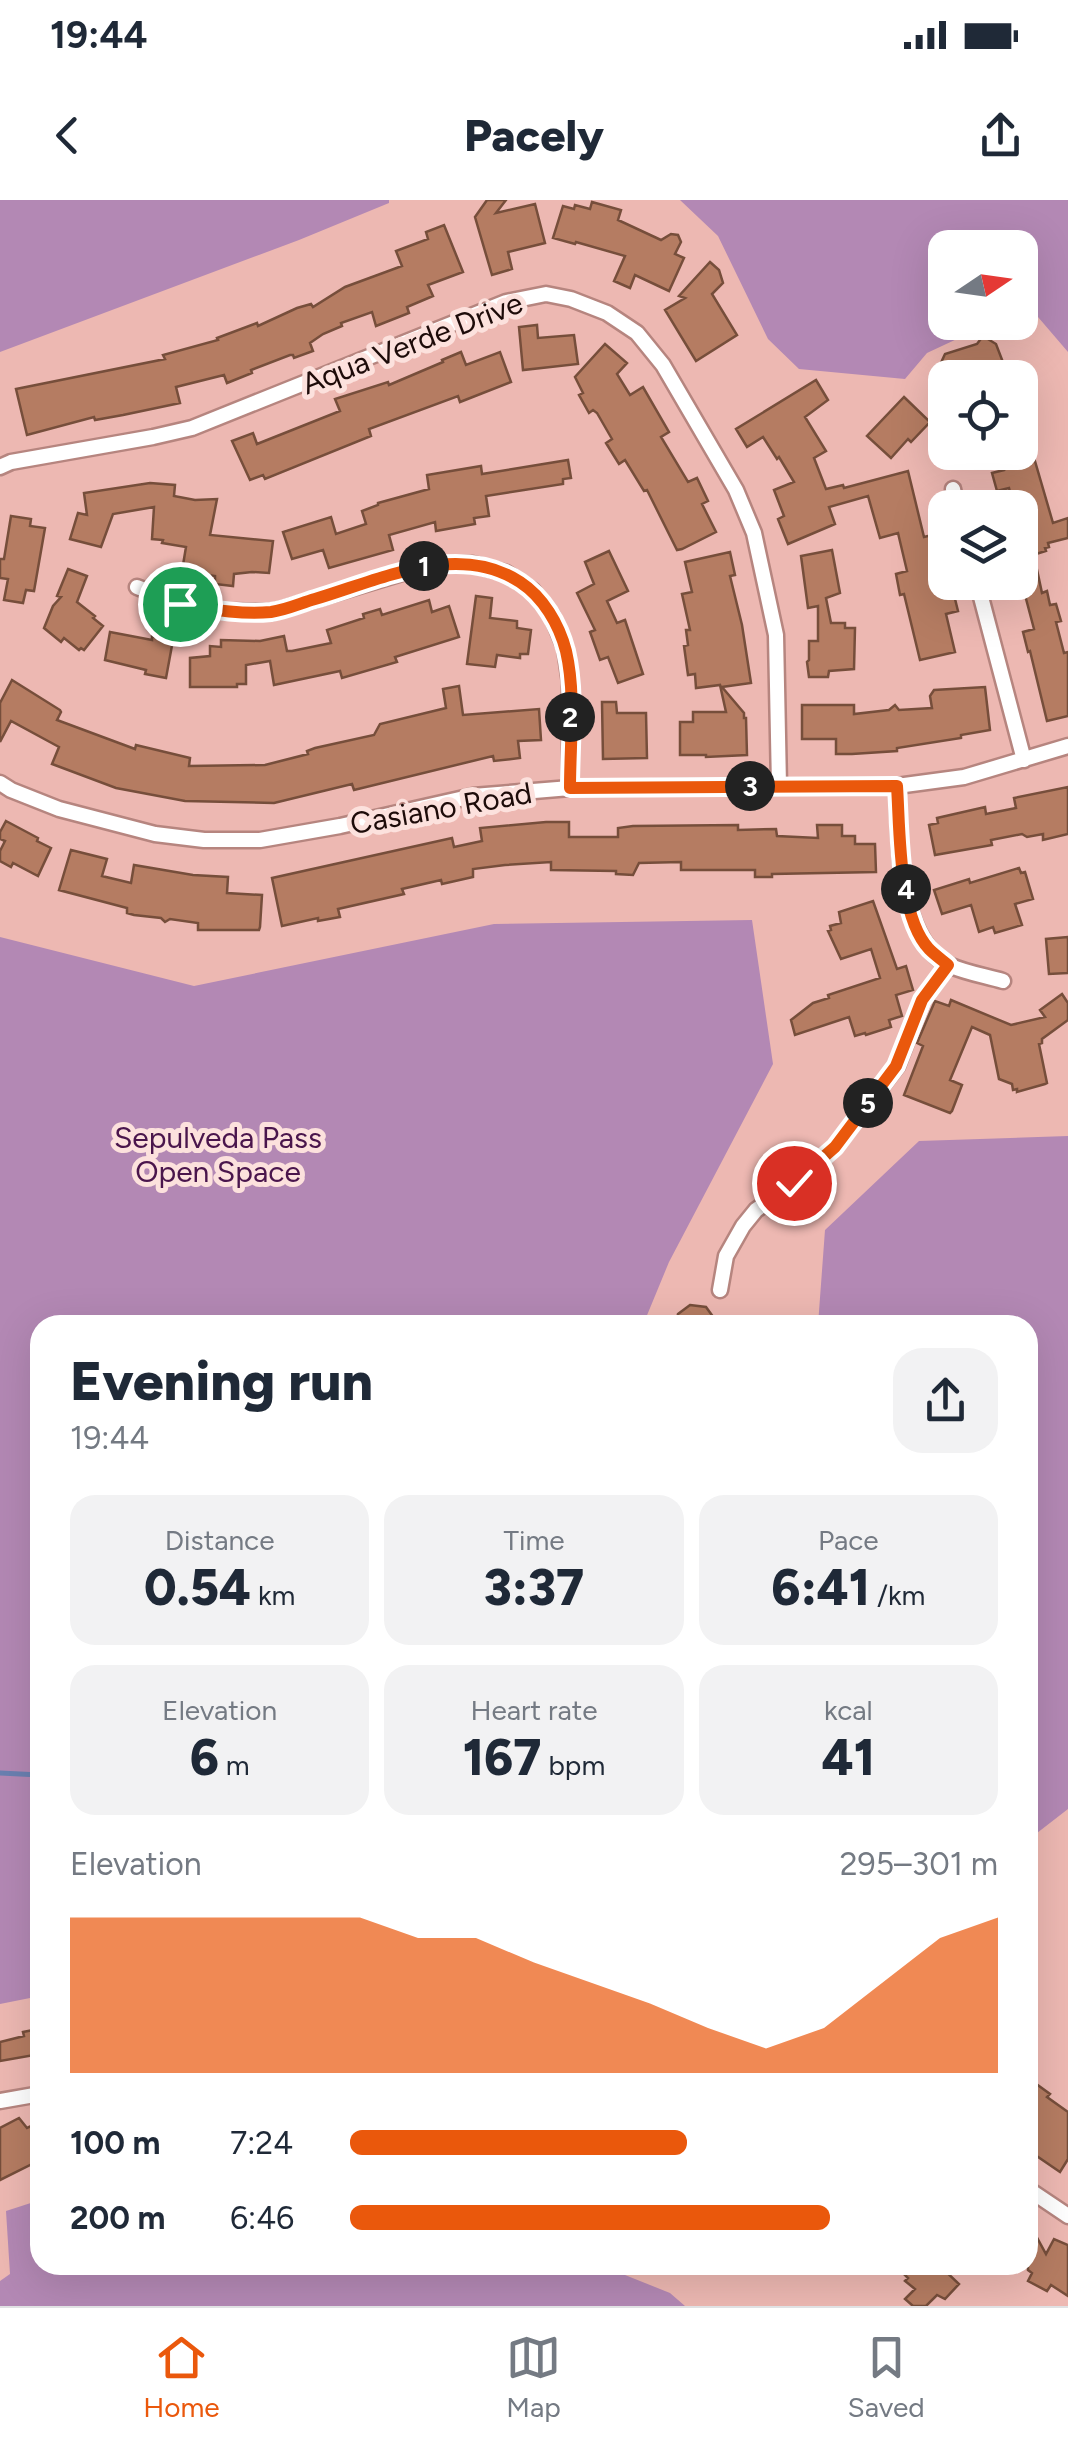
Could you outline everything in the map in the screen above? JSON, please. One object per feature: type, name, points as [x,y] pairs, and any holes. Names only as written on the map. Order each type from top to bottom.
[{"type":"street","name":"Aqua Verde Drive","points":[[0,466],[192,428],[506,302],[546,294],[607,313],[636,333],[663,365],[736,490],[754,533],[776,635],[778,786]]},
{"type":"street","points":[[137,587],[180,604],[225,612],[273,612],[429,565],[472,564],[506,573],[533,591],[552,616],[565,648],[570,683],[570,788]]},
{"type":"street","points":[[982,600],[1024,760]]},
{"type":"street","name":"Casiano Road","points":[[0,783],[59,810],[156,834],[204,840],[260,840],[473,796],[570,788],[897,786],[964,777],[1068,746]]},
{"type":"street","points":[[897,786],[903,878],[912,918],[927,947],[948,965],[1003,981]]},
{"type":"street","points":[[720,1290],[726,1256],[743,1226],[756,1210],[835,1147],[896,1066],[922,1000],[948,965]]},
{"type":"street","points":[[0,2101],[30,2096]]},
{"type":"street","points":[[1038,2196],[1068,2216]]},
{"type":"green space","points":[[0,200],[389,200],[389,203],[0,352]]},
{"type":"green space","points":[[680,200],[1068,200],[1068,352],[1038,317],[1038,230],[928,230],[928,340],[955,340],[927,353],[905,379],[799,369],[768,339],[718,236]]},
{"type":"green space","name":"Sepulveda Pass Open Space","points":[[752,920],[773,1064],[669,1262],[647,1315],[30,1315],[30,1998],[0,2004],[0,937],[194,986],[494,924]]},
{"type":"green space","points":[[1068,1136],[1068,1809],[1038,1832],[1038,1315],[819,1315],[825,1230],[919,1141]]},
{"type":"green space","points":[[30,2203],[30,2275],[625,2275],[670,2293],[685,2306],[0,2306],[0,2281],[10,2274],[6,2211]]},
{"type":"building","points":[[487,200],[506,200],[496,213],[535,204],[545,243],[508,252],[512,269],[492,275],[475,217]]},
{"type":"building","points":[[592,202],[621,210],[618,220],[661,240],[678,235],[681,242],[675,254],[684,258],[669,291],[635,275],[630,288],[614,281],[625,256],[553,238],[563,206],[590,209]]},
{"type":"building","points":[[444,225],[463,272],[428,285],[433,296],[407,307],[409,313],[376,326],[372,312],[323,334],[310,343],[313,351],[294,358],[290,355],[227,383],[224,375],[176,387],[180,403],[95,420],[94,417],[27,435],[16,389],[165,359],[163,355],[218,340],[257,323],[258,326],[297,308],[311,304],[313,307],[345,287],[402,266],[396,251],[428,239],[426,232]]},
{"type":"building","points":[[710,262],[719,270],[723,283],[712,294],[737,335],[696,361],[665,310],[685,298],[679,296]]},
{"type":"building","points":[[537,325],[538,338],[574,335],[578,364],[523,370],[519,327]]},
{"type":"building","points":[[990,340],[996,344],[1002,360],[942,360],[945,354]]},
{"type":"building","points":[[605,344],[627,363],[617,374],[630,395],[643,387],[669,432],[661,437],[688,482],[697,478],[708,501],[702,504],[716,532],[682,549],[677,550],[647,490],[644,491],[625,460],[619,464],[606,443],[612,439],[597,413],[589,413],[579,395],[583,393],[575,377]]},
{"type":"building","points":[[461,352],[466,365],[500,352],[511,382],[460,402],[458,396],[369,429],[371,436],[265,479],[263,475],[250,480],[232,441],[253,433],[257,444],[340,411],[335,399],[388,382],[389,385]]},
{"type":"building","points":[[816,380],[828,400],[805,417],[826,451],[814,458],[826,489],[908,471],[924,537],[928,536],[928,600],[955,600],[958,611],[946,614],[955,652],[920,660],[896,574],[907,571],[898,533],[880,538],[868,496],[829,507],[835,524],[788,544],[778,519],[784,516],[774,490],[794,482],[763,437],[747,447],[736,429]]},
{"type":"building","points":[[904,397],[928,420],[911,442],[908,439],[891,458],[867,436]]},
{"type":"building","points":[[568,460],[571,478],[563,479],[563,484],[486,496],[489,516],[474,518],[475,524],[436,531],[435,522],[389,535],[393,550],[329,568],[323,550],[292,559],[283,532],[331,517],[336,534],[366,524],[362,511],[429,489],[427,475],[481,466],[482,474]]},
{"type":"building","points":[[1038,470],[1053,523],[1068,518],[1068,538],[1048,543],[1046,551],[1038,553],[1038,490],[997,490],[992,473]]},
{"type":"building","points":[[150,483],[175,485],[174,496],[217,499],[210,535],[273,541],[269,573],[234,574],[233,586],[215,584],[215,576],[182,571],[186,547],[152,539],[154,507],[113,514],[101,547],[70,539],[78,513],[87,515],[84,493]]},
{"type":"building","points":[[11,516],[31,519],[30,526],[45,528],[34,591],[26,590],[23,603],[4,600],[8,579],[0,578],[0,559],[4,559]]},
{"type":"building","points":[[832,550],[840,593],[826,598],[831,623],[855,628],[854,669],[829,671],[828,677],[809,677],[809,641],[818,641],[818,606],[808,608],[801,556]]},
{"type":"building","points":[[609,551],[628,591],[607,601],[617,623],[625,620],[643,674],[618,683],[608,657],[600,660],[590,632],[595,630],[577,593],[594,584],[585,562]]},
{"type":"building","points":[[730,552],[735,575],[730,576],[751,683],[722,687],[746,718],[747,755],[680,755],[680,722],[693,722],[693,712],[726,712],[720,685],[696,688],[695,674],[688,675],[684,646],[688,645],[686,630],[690,630],[682,594],[692,592],[685,562]]},
{"type":"building","points":[[68,569],[87,576],[77,602],[103,626],[84,650],[64,638],[61,642],[44,628],[61,597],[57,596]]},
{"type":"building","points":[[1038,574],[1042,593],[1047,591],[1050,605],[1056,604],[1061,621],[1056,622],[1064,653],[1068,652],[1068,716],[1047,721],[1023,632],[1034,629],[1026,600],[1038,600]]},
{"type":"building","points":[[476,596],[492,598],[490,618],[517,621],[517,628],[531,630],[528,654],[520,654],[520,658],[497,655],[495,667],[467,664]]},
{"type":"building","points":[[429,600],[432,612],[449,606],[459,637],[395,657],[397,662],[342,678],[340,671],[274,685],[270,661],[246,665],[246,684],[237,687],[190,687],[190,658],[210,656],[210,646],[221,647],[221,640],[260,641],[284,636],[287,651],[292,651],[331,643],[327,630],[364,618],[363,614],[380,609],[382,615]]},
{"type":"building","points":[[110,632],[173,640],[166,678],[105,660]]},
{"type":"building","points":[[12,680],[60,710],[57,720],[135,749],[136,745],[190,758],[189,766],[265,765],[308,754],[315,748],[374,735],[380,724],[446,708],[443,689],[459,686],[463,715],[539,709],[541,740],[518,741],[520,758],[494,761],[493,756],[354,790],[352,784],[274,803],[185,801],[116,788],[52,764],[59,747],[11,721],[0,742],[0,703]]},
{"type":"building","points":[[985,687],[990,730],[897,751],[852,754],[836,754],[836,739],[802,739],[802,705],[854,705],[854,714],[889,710],[895,705],[899,710],[932,708],[930,696],[934,690]]},
{"type":"building","points":[[602,702],[616,702],[617,713],[646,713],[647,758],[603,759]]},
{"type":"building","points":[[1068,787],[1068,834],[1043,840],[1043,834],[1022,834],[991,840],[992,845],[935,855],[929,825],[938,823],[937,818],[985,807],[986,814],[1016,808],[1014,798]]},
{"type":"building","points":[[6,821],[51,848],[38,876],[0,861],[5,841],[0,839],[0,832]]},
{"type":"building","points":[[569,822],[569,837],[618,837],[618,828],[633,826],[738,825],[738,830],[776,829],[777,836],[818,838],[817,825],[842,825],[842,836],[855,836],[855,844],[875,844],[876,872],[755,877],[755,870],[681,870],[681,862],[639,863],[633,875],[551,870],[551,862],[505,865],[473,869],[473,877],[402,889],[404,894],[338,909],[340,917],[282,926],[272,878],[452,838],[454,847],[482,841],[480,828]]},
{"type":"building","points":[[71,850],[107,859],[102,876],[131,883],[134,865],[228,877],[227,893],[262,895],[259,930],[198,930],[198,923],[170,919],[165,922],[161,918],[134,915],[127,913],[127,908],[59,890]]},
{"type":"building","points":[[1019,868],[1021,873],[1025,872],[1033,899],[1015,904],[1022,925],[995,933],[993,927],[979,932],[971,905],[942,914],[934,890]]},
{"type":"building","points":[[873,901],[897,969],[906,966],[913,990],[896,995],[902,1016],[889,1020],[891,1027],[866,1035],[855,1036],[849,1017],[795,1035],[791,1020],[813,1003],[880,978],[871,949],[841,959],[828,931],[830,926],[841,923],[839,912]]},
{"type":"building","points":[[1068,937],[1068,973],[1049,974],[1046,939]]},
{"type":"building","points":[[1062,994],[1068,1003],[1068,1020],[1039,1044],[1047,1083],[1013,1090],[1012,1084],[999,1079],[990,1035],[972,1027],[950,1080],[962,1085],[950,1113],[904,1095],[923,1046],[917,1043],[935,1001],[949,1006],[951,1000],[1011,1025],[1045,1017],[1040,1010]]},
{"type":"building","points":[[690,1305],[706,1307],[712,1315],[678,1315]]},
{"type":"building","points":[[30,2031],[30,2056],[0,2061],[0,2042],[24,2036],[23,2032]]},
{"type":"building","points":[[1038,2085],[1068,2112],[1068,2159],[1060,2172],[1038,2157]]},
{"type":"building","points":[[19,2118],[30,2127],[30,2165],[0,2180],[0,2128]]},
{"type":"building","points":[[1038,2239],[1046,2254],[1054,2239],[1068,2245],[1068,2296],[1051,2285],[1047,2291],[1028,2281],[1031,2275],[1038,2275]]},
{"type":"building","points":[[905,2275],[950,2275],[959,2284],[945,2299],[937,2295],[926,2306],[913,2306],[905,2299],[915,2289],[905,2281]]},
{"type":"waterway","points":[[0,1773],[30,1774]]},
{"type":"route","points":[[180,604],[225,612],[273,612],[429,565],[472,564],[506,573],[533,591],[552,616],[565,648],[570,683],[570,788],[897,786],[903,878],[912,918],[927,947],[948,965],[922,1000],[896,1066],[835,1147],[794,1183]]}]
